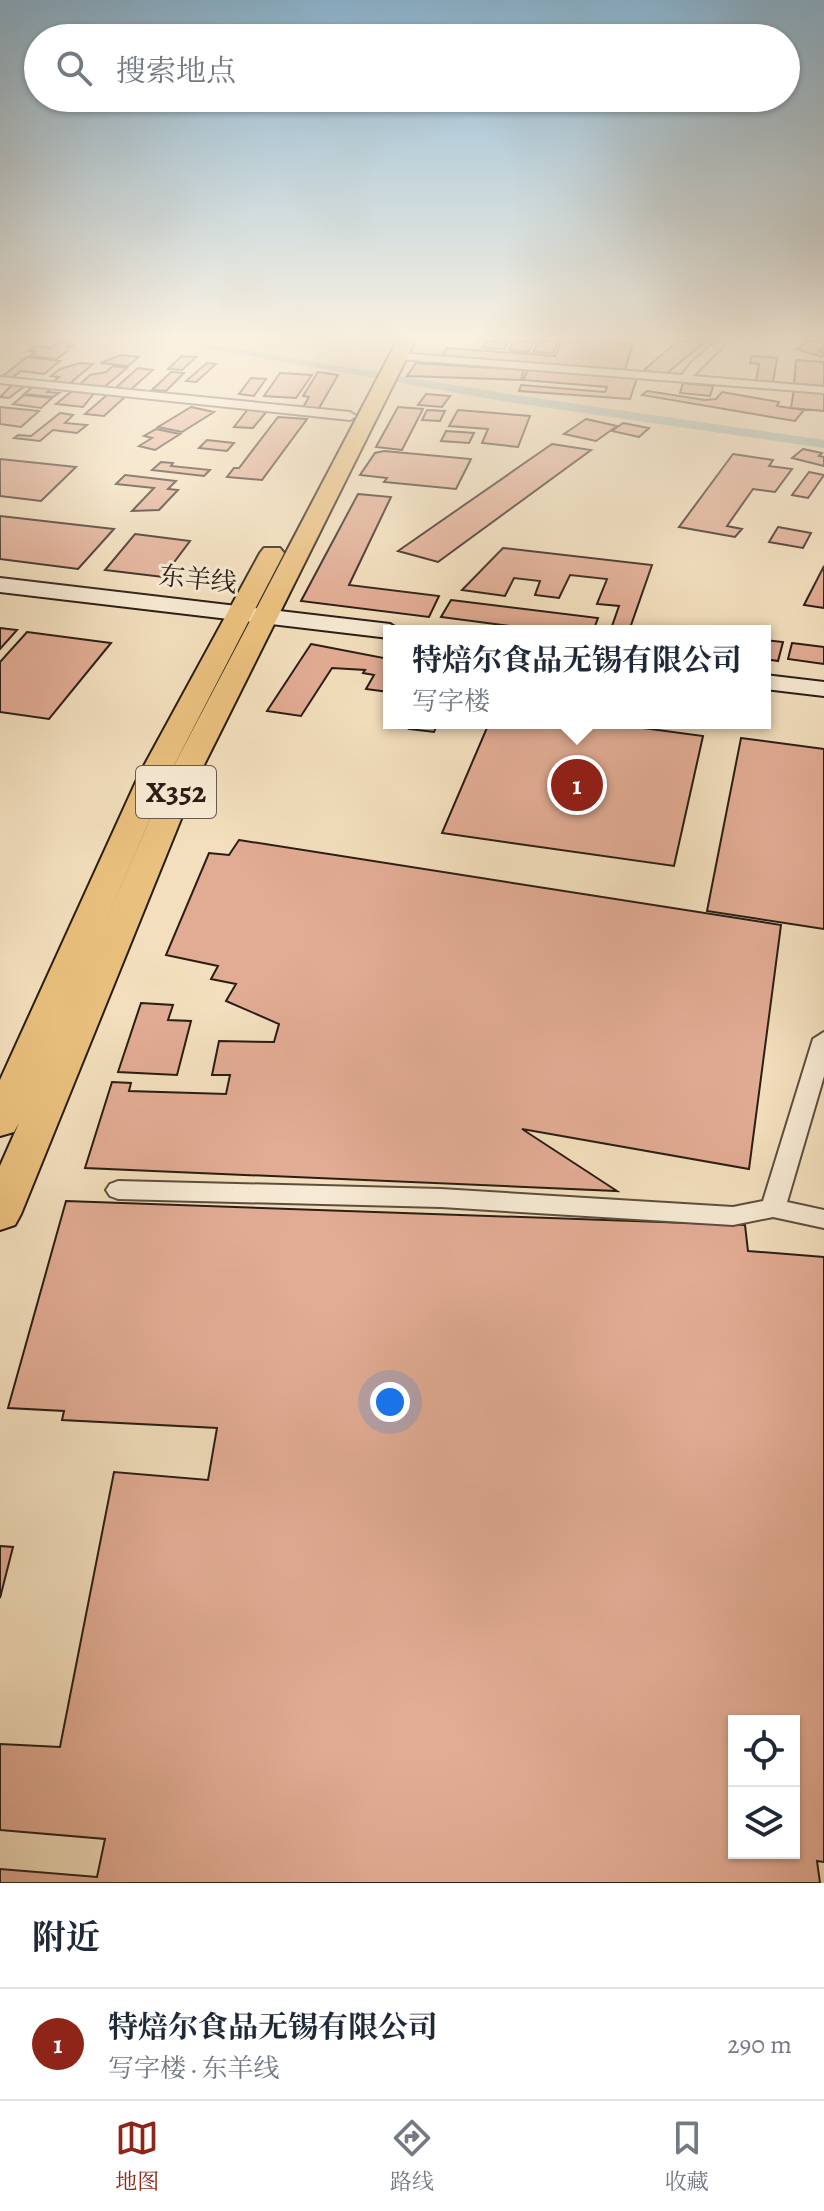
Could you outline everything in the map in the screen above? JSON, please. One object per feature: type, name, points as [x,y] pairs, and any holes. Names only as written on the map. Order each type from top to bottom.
[{"type":"main road","name":"X352","points":[[0,1214],[251,613],[344,429]]},
{"type":"main road","name":"X352","points":[[0,1122],[154,775],[251,613],[352,429]]},
{"type":"main road","name":"东羊线","points":[[0,585],[383,630]]},
{"type":"main road","points":[[771,683],[824,689]]},
{"type":"street","points":[[773,1208],[824,1039]]},
{"type":"street","points":[[118,1190],[441,1198],[733,1216],[773,1208],[824,1219]]},
{"type":"building","points":[[40,429],[82,429],[77,433],[53,430],[40,441],[14,438],[18,435],[31,436]]},
{"type":"building","points":[[156,429],[180,434],[155,450],[139,446],[152,438],[144,436]]},
{"type":"building","points":[[269,429],[300,429],[262,480],[227,477],[234,468],[239,468]]},
{"type":"building","points":[[386,429],[413,429],[402,450],[376,447]]},
{"type":"building","points":[[488,429],[525,429],[518,447],[482,443]]},
{"type":"building","points":[[572,429],[613,429],[596,441],[564,434]]},
{"type":"building","points":[[615,429],[648,429],[639,437],[612,431]]},
{"type":"building","points":[[446,431],[474,433],[469,443],[441,441]]},
{"type":"building","points":[[207,440],[234,443],[227,451],[199,448]]},
{"type":"building","points":[[552,444],[591,450],[438,562],[398,551]]},
{"type":"building","points":[[803,449],[822,453],[819,456],[824,457],[824,466],[792,458]]},
{"type":"building","points":[[384,451],[471,459],[456,489],[384,482],[387,478],[360,475],[375,453]]},
{"type":"building","points":[[733,454],[773,460],[769,466],[792,469],[775,492],[753,489],[727,526],[742,529],[735,537],[679,527]]},
{"type":"building","points":[[0,459],[76,467],[41,501],[0,496]]},
{"type":"building","points":[[161,462],[210,470],[204,476],[152,470]]},
{"type":"building","points":[[809,472],[824,475],[808,498],[792,495]]},
{"type":"building","points":[[125,475],[176,481],[168,489],[178,490],[159,510],[132,511],[154,488],[116,484]]},
{"type":"building","points":[[358,494],[391,497],[349,585],[439,596],[429,617],[301,601]]},
{"type":"building","points":[[0,516],[114,529],[78,569],[0,559]]},
{"type":"building","points":[[778,527],[811,533],[803,548],[769,542]]},
{"type":"building","points":[[135,534],[190,541],[163,577],[105,570]]},
{"type":"building","points":[[503,548],[652,565],[631,625],[612,625],[619,606],[597,604],[607,579],[570,575],[559,598],[535,595],[540,581],[514,578],[505,596],[462,590]]},
{"type":"building","points":[[824,566],[824,608],[804,605]]},
{"type":"building","points":[[451,600],[598,618],[595,625],[503,625],[441,617]]},
{"type":"building","points":[[0,628],[17,630],[0,649]]},
{"type":"building","points":[[27,632],[111,643],[49,719],[0,712],[0,662]]},
{"type":"building","points":[[771,641],[783,642],[778,661],[771,660]]},
{"type":"building","points":[[792,643],[824,647],[824,664],[788,659]]},
{"type":"building","points":[[311,644],[383,658],[383,691],[366,689],[374,675],[363,673],[365,670],[332,668],[301,716],[267,711]]},
{"type":"building","points":[[486,729],[651,729],[703,736],[674,866],[442,833]]},
{"type":"building","points":[[741,738],[824,749],[824,929],[707,911]]},
{"type":"building","points":[[239,840],[781,925],[749,1169],[522,1129],[617,1191],[85,1168],[112,1082],[131,1083],[129,1091],[226,1094],[230,1075],[212,1075],[219,1041],[274,1042],[279,1024],[226,1001],[236,984],[211,979],[218,966],[166,955],[209,853],[229,855]]},
{"type":"building","points":[[141,1003],[173,1005],[168,1020],[191,1021],[177,1075],[118,1072]]},
{"type":"building","points":[[66,1201],[745,1225],[748,1251],[824,1257],[824,1862],[817,1861],[820,1883],[0,1883],[0,1869],[97,1877],[105,1839],[0,1830],[0,1744],[60,1747],[114,1472],[208,1480],[217,1428],[62,1420],[64,1411],[8,1408]]},
{"type":"building","points":[[0,1546],[13,1547],[0,1598]]},
{"type":"waterway","points":[[720,429],[824,444]]},
{"type":"place","name":"特焙尔食品无锡有限公司","points":[[577,785]]}]
